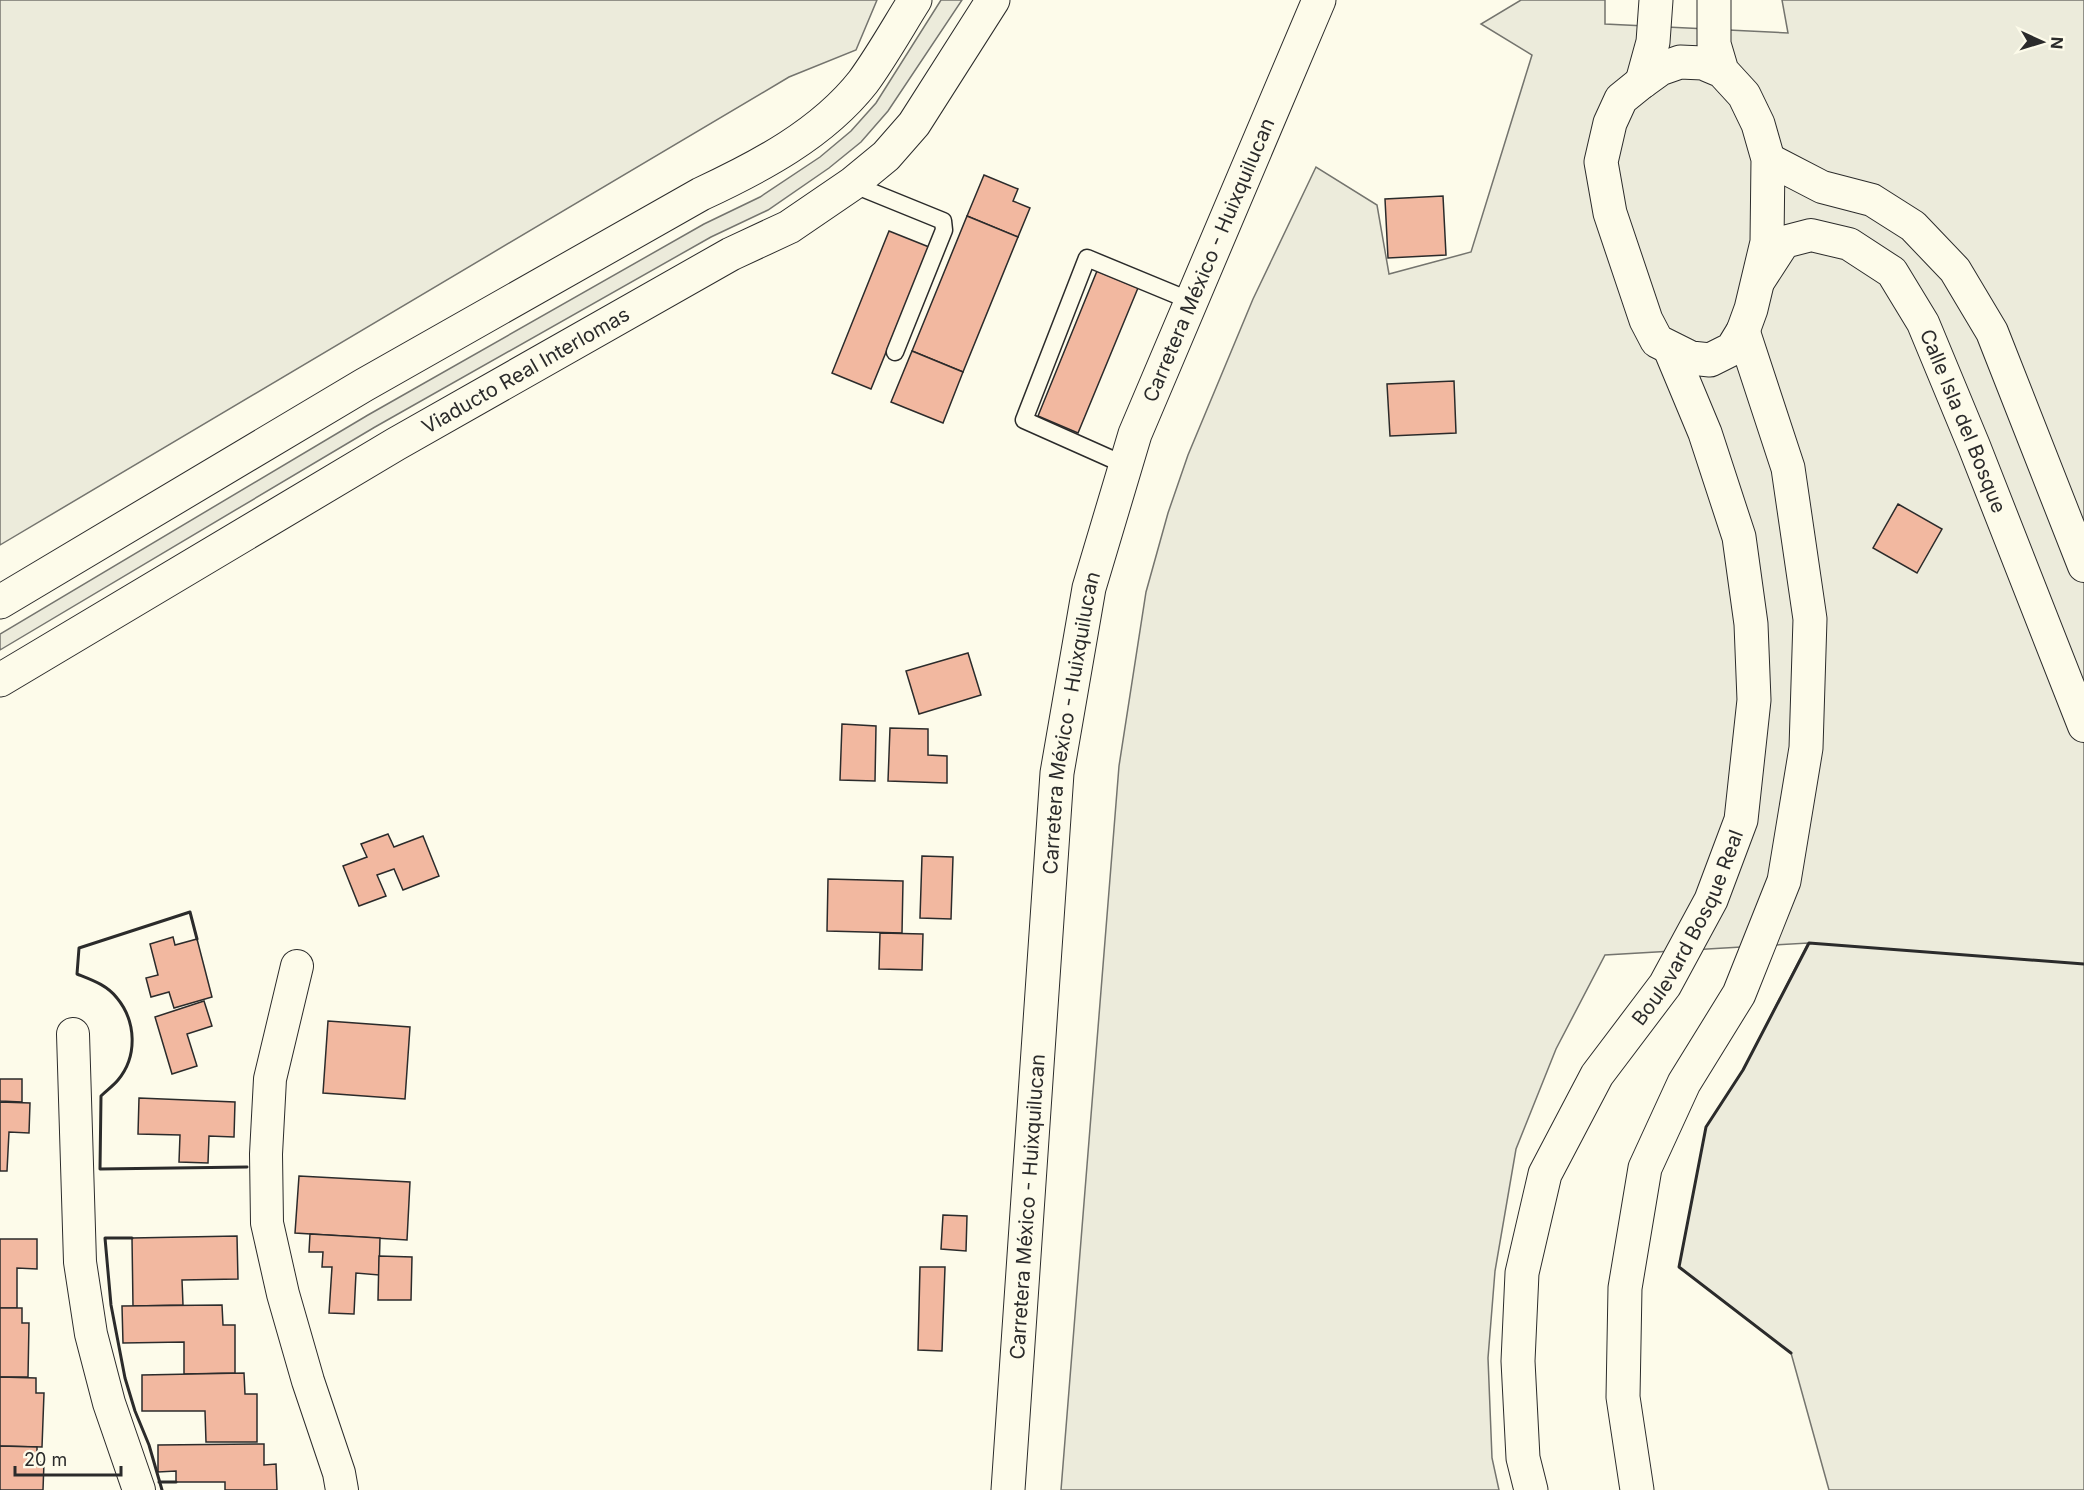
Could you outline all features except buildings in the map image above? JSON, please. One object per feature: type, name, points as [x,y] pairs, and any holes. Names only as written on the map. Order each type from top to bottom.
[{"type":"main road","points":[[0,602],[364,385],[701,194],[757,168],[813,129],[841,106],[863,81],[915,0]]},
{"type":"main road","name":"Viaducto Real Interlomas","points":[[0,680],[396,444],[731,254],[789,227],[852,184],[886,156],[914,124],[993,0]]},
{"type":"main road","name":"Carretera México - Huixquilucan","points":[[1008,1490],[1057,773],[1089,588],[1135,434],[1319,0]]},
{"type":"main road","points":[[1642,82],[1653,42],[1656,0]]},
{"type":"main road","points":[[1714,0],[1714,44],[1722,71]]},
{"type":"main road","points":[[1680,62],[1703,63],[1722,71],[1744,95],[1758,124],[1768,159],[1767,242],[1759,279],[1743,331],[1732,349],[1710,360],[1691,358],[1657,341],[1642,310],[1610,213],[1601,162],[1610,123],[1621,99],[1642,82],[1660,69],[1680,62]]},
{"type":"main road","points":[[1638,1490],[1623,1397],[1625,1288],[1645,1168],[1684,1083],[1739,994],[1784,881],[1806,748],[1810,620],[1788,468],[1743,331]]},
{"type":"main road","name":"Boulevard Bosque Real","points":[[1531,1490],[1523,1458],[1518,1350],[1522,1273],[1545,1174],[1597,1075],[1665,985],[1711,900],[1741,820],[1754,700],[1751,624],[1739,537],[1705,433],[1670,349]]},
{"type":"street","points":[[1768,159],[1822,187],[1872,201],[1914,226],[1955,270],[1992,332],[2084,566]]},
{"type":"street","name":"Calle Isla del Bosque","points":[[1759,279],[1784,242],[1810,235],[1849,244],[1892,272],[1927,333],[2084,726]]},
{"type":"street","points":[[297,966],[270,1079],[266,1154],[267,1223],[283,1294],[308,1381],[339,1473],[342,1490]]},
{"type":"street","points":[[73,1034],[80,1262],[91,1334],[109,1403],[138,1490]]},
{"type":"lane","points":[[852,184],[943,221],[944,230],[895,352]]},
{"type":"lane","points":[[1125,465],[1024,420],[1087,258],[1191,301]]},
{"type":"shaded area","points":[[0,0],[877,0],[856,50],[789,77],[0,545]]},
{"type":"shaded area","points":[[941,0],[962,0],[888,111],[861,142],[829,168],[768,210],[711,237],[375,427],[0,650],[0,634],[368,415],[704,224],[760,197],[820,157],[851,131],[876,103]]},
{"type":"shaded area","points":[[1521,0],[1605,0],[1605,24],[1788,33],[1782,0],[2084,0],[2084,1490],[1829,1490],[1791,1353],[1679,1267],[1706,1127],[1743,1070],[1808,943],[1605,955],[1556,1049],[1516,1149],[1495,1271],[1488,1358],[1492,1458],[1499,1490],[1061,1490],[1119,766],[1146,592],[1168,513],[1188,455],[1253,299],[1316,167],[1377,205],[1389,274],[1471,252],[1532,55],[1481,24]]},
{"type":"wall","points":[[197,939],[190,912],[79,948],[77,974],[104,986],[113,993],[123,1007],[131,1028],[129,1060],[116,1082],[101,1096],[100,1169],[247,1167]]},
{"type":"wall","points":[[1791,1353],[1679,1267],[1706,1127],[1743,1070],[1809,943],[2084,964]]},
{"type":"wall","points":[[132,1238],[105,1238],[111,1305],[125,1378],[162,1490]]},
{"type":"wall","points":[[159,1482],[176,1482]]}]
